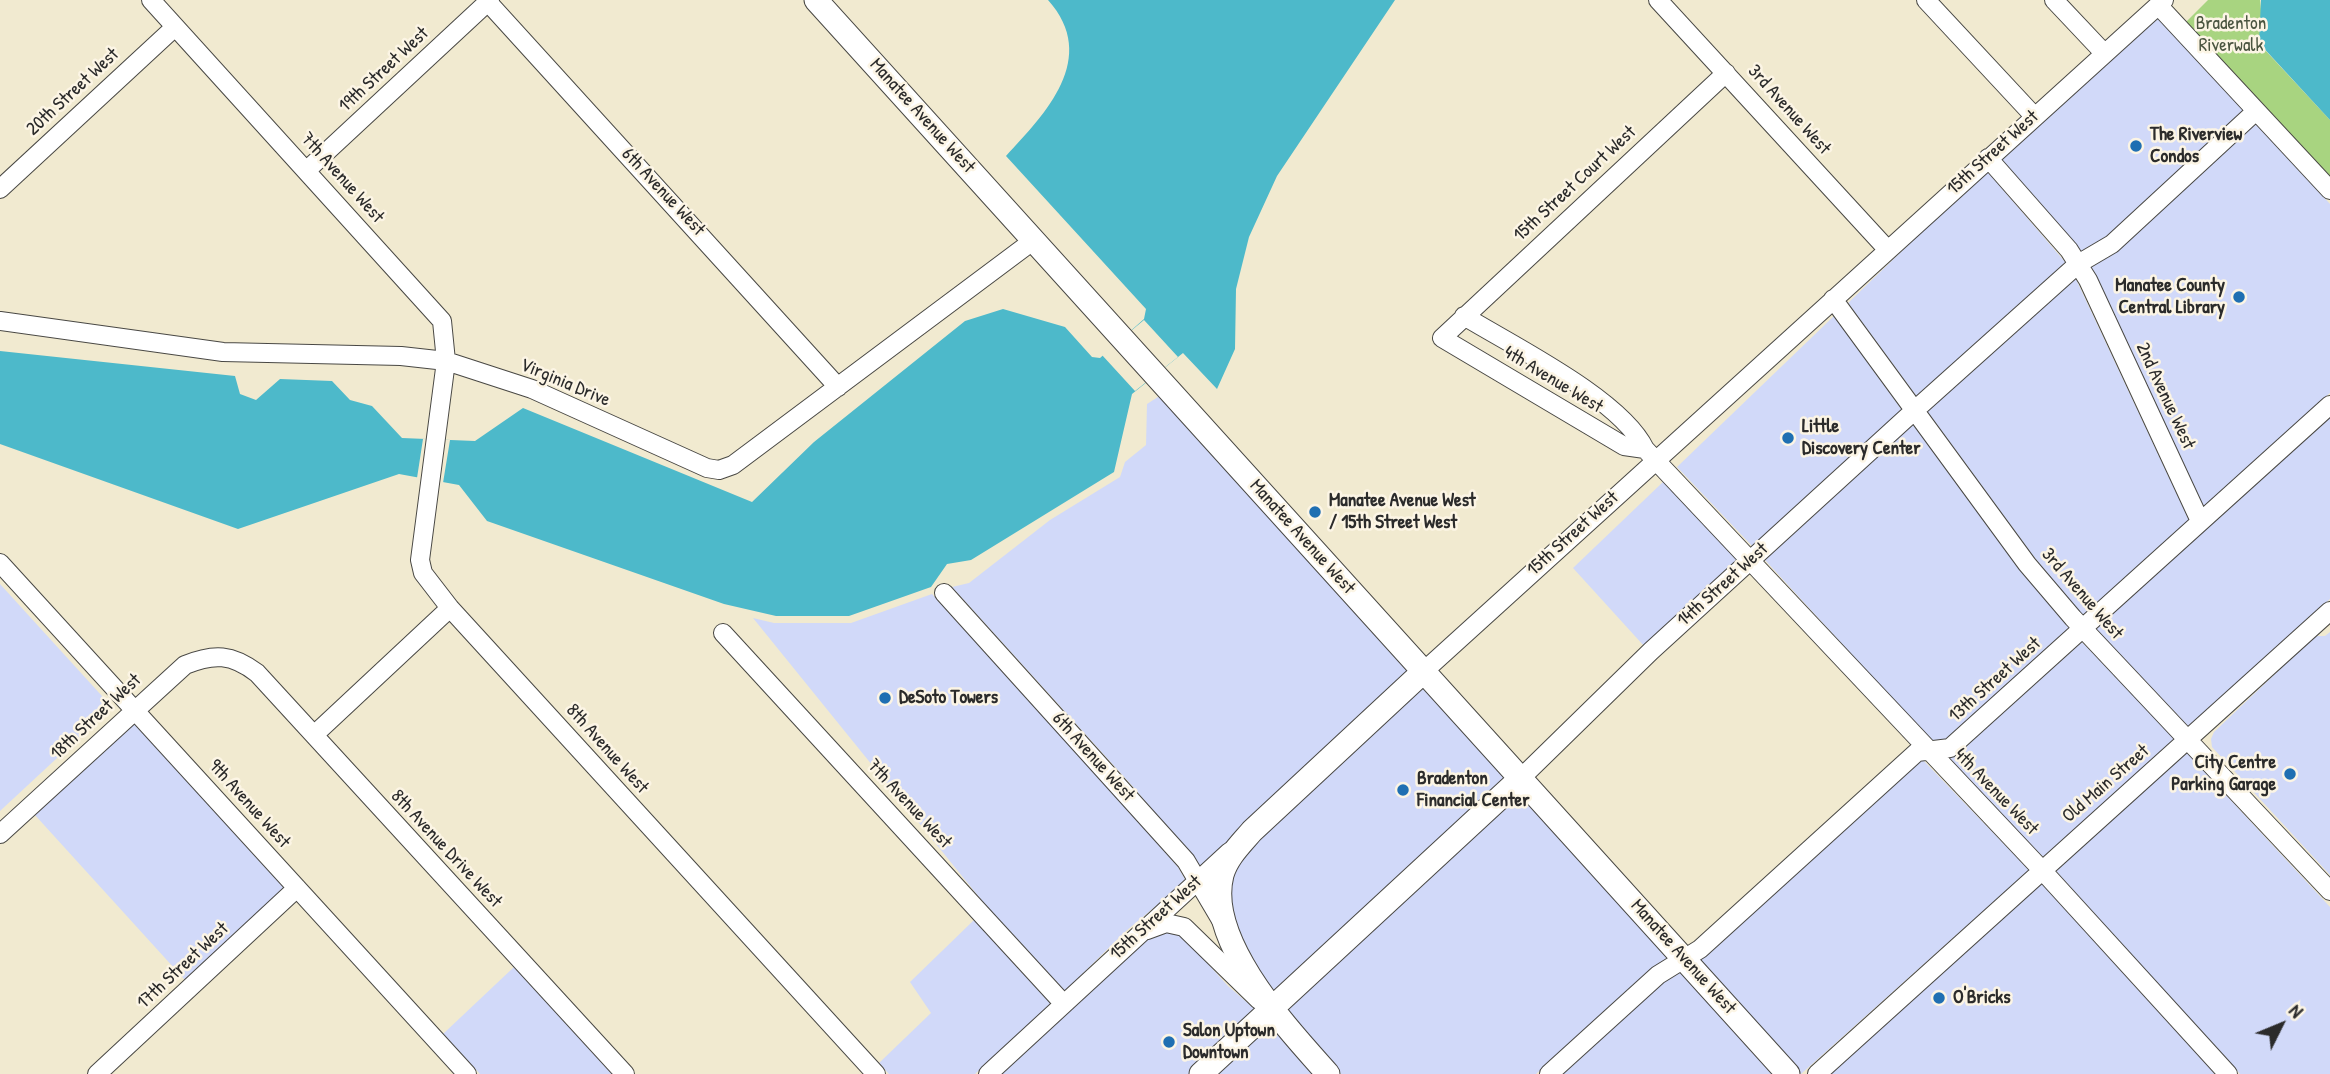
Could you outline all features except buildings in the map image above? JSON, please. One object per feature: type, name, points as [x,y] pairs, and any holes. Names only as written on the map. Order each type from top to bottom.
[{"type":"main road","name":"Manatee Avenue West","points":[[816,0],[1788,1074]]},
{"type":"main road","name":"15th Street West","points":[[1252,831],[1423,672]]},
{"type":"main road","name":"14th Street West","points":[[1201,1074],[1520,779]]},
{"type":"main road","name":"6th Avenue West","points":[[1252,831],[1230,858],[1222,875],[1220,901],[1227,930],[1271,1010],[1328,1074]]},
{"type":"street","name":"7th Avenue West","points":[[151,0],[437,314],[445,337],[446,361],[440,408]]},
{"type":"street","name":"3rd Avenue West","points":[[1658,0],[1887,249]]},
{"type":"street","points":[[1926,0],[2034,116]]},
{"type":"street","points":[[2054,0],[2104,53]]},
{"type":"street","name":"19th Street West","points":[[307,170],[488,1]]},
{"type":"street","name":"6th Avenue West","points":[[488,1],[838,387]]},
{"type":"street","points":[[2161,2],[2256,111],[2330,190]]},
{"type":"street","name":"15th Street West","points":[[1423,672],[1651,454],[1833,299],[2161,2]]},
{"type":"street","name":"20th Street West","points":[[0,189],[175,27]]},
{"type":"street","name":"15th Street Court West","points":[[1453,327],[1726,73]]},
{"type":"street","name":"14th Street West","points":[[1520,779],[1651,651],[1914,410],[2078,264],[2112,244],[2256,111]]},
{"type":"street","name":"2nd Avenue West","points":[[1988,158],[2069,250],[2078,264],[2200,522]]},
{"type":"street","name":"Virginia Drive","points":[[0,321],[223,352],[401,356],[446,361],[532,389],[707,468],[719,470],[733,465],[1034,240]]},
{"type":"street","name":"3rd Avenue West","points":[[1833,299],[2026,564],[2083,629],[2330,891]]},
{"type":"street","name":"4th Avenue West","points":[[1453,327],[1624,446],[1651,454]]},
{"type":"street","name":"4th Avenue West","points":[[1453,327],[1604,402],[1638,434],[1651,454],[2041,869],[2228,1074]]},
{"type":"street","name":"13th Street West","points":[[1549,1074],[1658,975],[1700,949],[1917,752],[1950,748],[2330,405]]},
{"type":"street","name":"8th Avenue West","points":[[440,408],[421,566],[450,608],[876,1074]]},
{"type":"street","name":"9th Avenue West","points":[[0,563],[463,1073]]},
{"type":"street","name":"6th Avenue West","points":[[944,593],[1186,861],[1227,930]]},
{"type":"street","points":[[314,735],[450,608]]},
{"type":"street","name":"Old Main Street","points":[[1817,1074],[2041,869],[2330,611]]},
{"type":"street","name":"7th Avenue West","points":[[723,632],[1063,1003]]},
{"type":"street","name":"18th Street West","points":[[0,834],[185,665],[215,656],[233,657]]},
{"type":"street","name":"8th Avenue Drive West","points":[[233,657],[257,673],[625,1074]]},
{"type":"street","name":"15th Street West","points":[[988,1074],[1252,831]]},
{"type":"street","name":"17th Street West","points":[[97,1074],[297,888]]},
{"type":"street","name":"6th Avenue West","points":[[1138,935],[1166,923],[1184,927],[1271,1010]]},
{"type":"shaded area","points":[[2157,17],[2244,111],[2107,237],[2082,252],[2000,158]]},
{"type":"shaded area","points":[[2255,123],[2330,204],[2330,393],[2204,507],[2090,266]]},
{"type":"shaded area","points":[[1986,170],[2066,263],[1917,397],[1848,303]]},
{"type":"shaded area","points":[[2075,277],[2189,520],[2084,617],[2034,557],[1927,411]]},
{"type":"shaded area","points":[[1834,316],[1902,410],[1752,546],[1677,467]]},
{"type":"shaded area","points":[[1161,395],[1410,672],[1200,867],[1135,789],[952,587],[969,583],[1050,520],[1120,477],[1125,462],[1146,445],[1147,404]]},
{"type":"shaded area","points":[[2330,415],[2330,599],[2190,728],[2096,629]]},
{"type":"shaded area","points":[[1912,423],[2019,569],[2070,629],[1947,740],[1932,742],[1764,559]]},
{"type":"shaded area","points":[[1664,481],[1739,559],[1644,646],[1573,568]]},
{"type":"shaded area","points":[[0,584],[112,707],[0,811]]},
{"type":"shaded area","points":[[932,594],[1121,802],[1178,867],[1186,881],[1126,931],[1065,991],[983,902],[753,618],[774,623],[851,623]]},
{"type":"shaded area","points":[[2330,632],[2330,875],[2212,747],[2211,739],[2214,732],[2315,636],[2325,636]]},
{"type":"shaded area","points":[[2082,642],[2176,740],[2043,857],[1947,758],[1956,755]]},
{"type":"shaded area","points":[[1422,684],[1507,779],[1273,996],[1236,926],[1229,888],[1237,862],[1259,837]]},
{"type":"shaded area","points":[[134,723],[285,889],[185,980],[34,814]]},
{"type":"shaded area","points":[[2187,753],[2330,907],[2330,1074],[2240,1074],[2054,869]]},
{"type":"shaded area","points":[[1920,761],[1924,761],[2029,870],[1801,1074],[1699,960]]},
{"type":"shaded area","points":[[1519,791],[1671,957],[1652,969],[1536,1074],[1341,1074],[1283,1010]]},
{"type":"shaded area","points":[[2040,882],[2215,1074],[1830,1074]]},
{"type":"shaded area","points":[[974,920],[1051,1004],[975,1074],[889,1074],[879,1063],[931,1013],[910,982]]},
{"type":"shaded area","points":[[1166,932],[1179,935],[1189,943],[1228,986],[1257,1011],[1189,1074],[1000,1074],[1142,942]]},
{"type":"shaded area","points":[[514,967],[612,1074],[480,1074],[443,1034]]},
{"type":"shaded area","points":[[1682,970],[1776,1074],[1561,1074],[1663,982]]},
{"type":"shaded area","points":[[1270,1023],[1316,1074],[1214,1074]]},
{"type":"green space","name":"Bradenton Riverwalk","points":[[2208,0],[2260,0],[2265,50],[2330,120],[2330,190],[2180,28]]},
{"type":"water","points":[[1048,0],[1395,0],[1277,176],[1249,237],[1236,289],[1235,349],[1217,389],[1183,353],[1132,394],[1114,472],[971,560],[947,564],[931,587],[849,616],[776,616],[724,604],[487,521],[459,485],[399,474],[238,529],[0,444],[0,351],[235,376],[240,394],[256,400],[280,379],[332,381],[350,400],[372,406],[402,438],[475,441],[523,408],[752,502],[814,442],[965,321],[1003,309],[1065,327],[1092,357],[1100,358],[1144,319],[1146,309],[1006,156],[1050,103],[1068,64],[1069,43],[1063,22]]},
{"type":"water","points":[[2261,0],[2330,0],[2330,120],[2259,43]]},
{"type":"pier","points":[[1144,320],[1178,357],[1135,391],[1102,355]]},
{"type":"pier","points":[[423,439],[450,440],[443,483],[417,478]]},
{"type":"place","name":"The Riverview Condos","points":[[2136,146]]},
{"type":"place","name":"Manatee County Central Library","points":[[2239,297]]},
{"type":"place","name":"Little Discovery Center","points":[[1788,438]]},
{"type":"place","name":"Manatee Avenue West / 15th Street West","points":[[1315,512]]},
{"type":"place","name":"DeSoto Towers","points":[[885,698]]},
{"type":"place","name":"City Centre Parking Garage","points":[[2290,774]]},
{"type":"place","name":"Bradenton Financial Center","points":[[1403,790]]},
{"type":"place","name":"O'Bricks","points":[[1939,998]]},
{"type":"place","name":"Salon Uptown Downtown","points":[[1169,1042]]}]
